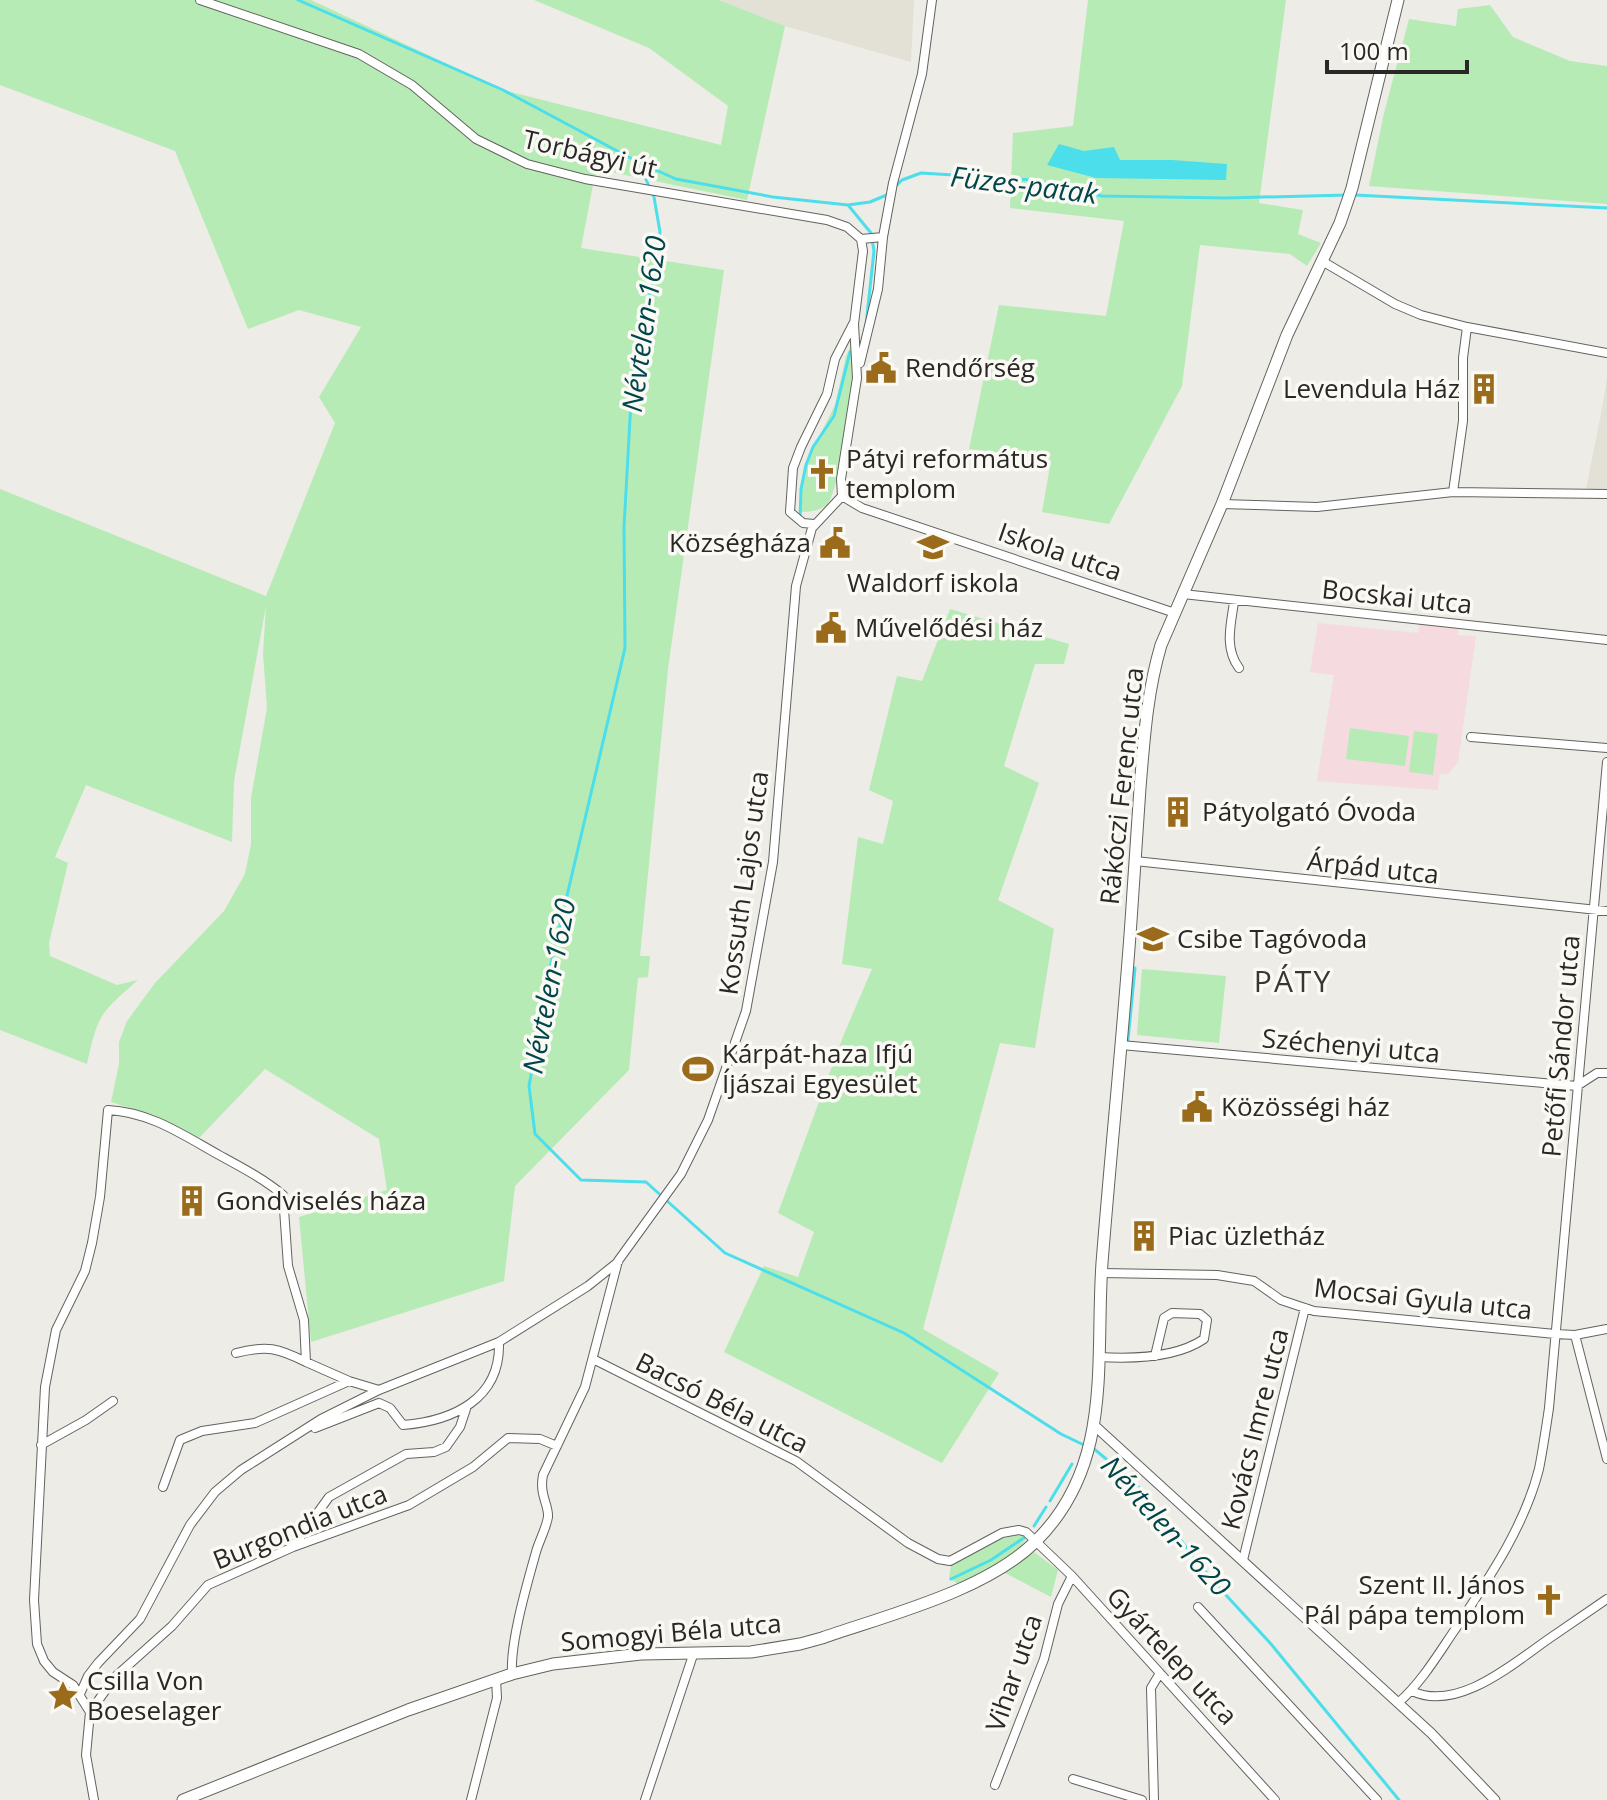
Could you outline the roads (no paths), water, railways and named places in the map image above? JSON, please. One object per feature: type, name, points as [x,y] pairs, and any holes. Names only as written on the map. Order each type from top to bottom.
[{"type":"main road","name":"Rákóczi Ferenc utca","points":[[1080,1474],[1094,1430],[1102,1273],[1149,694],[1158,657],[1222,504],[1287,335],[1340,223],[1352,188],[1398,0]]},
{"type":"main road","name":"Somogyi Béla utca","points":[[183,1800],[408,1710],[512,1674],[597,1658],[751,1652],[800,1644],[959,1589],[990,1574],[1035,1542],[1060,1511],[1080,1474]]},
{"type":"street","name":"Torbágyi út","points":[[200,0],[333,44],[373,61],[412,85],[476,139],[515,160],[585,179],[827,220],[847,227],[861,239]]},
{"type":"street","points":[[842,496],[841,479],[858,369],[878,289],[893,183],[922,74],[932,0]]},
{"type":"street","points":[[858,369],[854,324],[863,251],[861,239],[883,237]]},
{"type":"street","points":[[1322,261],[1395,304],[1440,321],[1607,353]]},
{"type":"street","points":[[814,524],[800,521],[790,512],[793,468],[827,394],[835,359],[854,324]]},
{"type":"street","points":[[1453,492],[1463,421],[1463,358],[1467,327]]},
{"type":"street","points":[[1222,504],[1317,507],[1453,492],[1607,494]]},
{"type":"street","name":"Kossuth Lajos utca","points":[[593,1359],[618,1261],[681,1174],[708,1120],[732,1057],[749,997],[773,862],[796,586],[803,553],[814,524],[842,496]]},
{"type":"street","name":"Iskola utca","points":[[842,496],[862,508],[1175,613]]},
{"type":"street","name":"Bocskai utca","points":[[1183,594],[1234,602],[1607,640]]},
{"type":"street","points":[[1234,602],[1229,636],[1233,659],[1239,668]]},
{"type":"street","points":[[1471,737],[1607,748]]},
{"type":"street","name":"Petőfi Sándor utca","points":[[1398,1703],[1412,1691],[1493,1571],[1528,1500],[1538,1470],[1549,1408],[1607,762]]},
{"type":"street","name":"Árpád utca","points":[[1135,861],[1607,911]]},
{"type":"street","name":"Széchenyi utca","points":[[1121,1045],[1577,1086]]},
{"type":"street","points":[[1577,1086],[1597,1073],[1607,1073]]},
{"type":"street","points":[[94,1800],[86,1755],[90,1712],[73,1685],[64,1681],[44,1661],[37,1644],[35,1624],[41,1445],[50,1351],[63,1311],[85,1271],[92,1243],[108,1110],[127,1111],[169,1127],[283,1195],[288,1266],[304,1320],[306,1362]]},
{"type":"street","points":[[80,1694],[98,1663],[140,1619],[190,1525],[215,1492],[241,1470],[321,1419],[379,1390],[499,1342],[588,1286],[618,1261]]},
{"type":"street","name":"Mocsai Gyula utca","points":[[1102,1273],[1217,1275],[1254,1281],[1281,1300],[1305,1308],[1555,1334],[1575,1335],[1607,1329]]},
{"type":"street","name":"Kovács Imre utca","points":[[1243,1560],[1305,1308]]},
{"type":"street","points":[[1099,1357],[1134,1360],[1155,1356],[1196,1345],[1204,1339],[1207,1320],[1200,1314],[1168,1314],[1164,1318],[1155,1356]]},
{"type":"street","points":[[1575,1335],[1607,1459]]},
{"type":"street","points":[[293,1439],[379,1403],[390,1408],[403,1425],[435,1421],[466,1409],[478,1397],[499,1364],[499,1342]]},
{"type":"street","points":[[236,1353],[264,1347],[281,1349],[349,1381],[379,1390]]},
{"type":"street","points":[[512,1674],[512,1657],[520,1620],[548,1516],[541,1487],[543,1475],[585,1387],[593,1359]]},
{"type":"street","name":"Bacsó Béla utca","points":[[593,1359],[796,1461],[908,1543],[938,1559],[950,1561],[1010,1532],[1026,1532],[1035,1542]]},
{"type":"street","points":[[163,1487],[180,1440],[202,1431],[255,1423],[349,1381]]},
{"type":"street","points":[[41,1445],[113,1401]]},
{"type":"street","points":[[293,1547],[329,1497],[406,1454],[434,1452],[446,1447],[460,1427],[466,1409]]},
{"type":"street","points":[[1094,1430],[1243,1560],[1398,1703],[1495,1800]]},
{"type":"street","name":"Burgondia utca","points":[[90,1712],[115,1677],[172,1626],[208,1585],[293,1547],[419,1500],[473,1467],[508,1438],[540,1439],[557,1446]]},
{"type":"street","name":"Gyártelep utca","points":[[1035,1542],[1072,1576],[1275,1800]]},
{"type":"street","name":"Vihar utca","points":[[995,1785],[1044,1659],[1058,1604],[1072,1576]]},
{"type":"street","points":[[1412,1691],[1443,1696],[1471,1689],[1607,1599]]},
{"type":"street","points":[[1198,1607],[1377,1800]]},
{"type":"street","points":[[645,1800],[694,1652]]},
{"type":"street","points":[[1154,1800],[1151,1688],[1160,1673]]},
{"type":"street","points":[[471,1800],[497,1698],[496,1679]]},
{"type":"street","points":[[80,1694],[100,1695]]},
{"type":"street","points":[[1073,1779],[1142,1800]]},
{"type":"water","points":[[1059,144],[1084,151],[1114,147],[1120,160],[1227,164],[1226,180],[1096,178],[1047,165]]},
{"type":"waterway","name":"Füzes-patak","points":[[298,0],[503,90],[676,179],[773,197],[848,205],[870,202],[889,194]]},
{"type":"waterway","name":"Névtelen-1620","points":[[638,162],[654,197],[660,232],[655,271],[633,365],[624,527],[625,648],[551,964],[529,1086],[535,1134],[581,1180],[646,1182],[725,1253],[904,1333],[1061,1434],[1086,1446]]},
{"type":"waterway","name":"Füzes-patak","points":[[894,188],[902,180],[921,173],[1033,180],[1102,196],[1226,198],[1348,195]]},
{"type":"waterway","name":"Füzes-patak","points":[[1355,195],[1607,208]]},
{"type":"waterway","points":[[848,205],[871,233],[874,251],[866,325]]},
{"type":"waterway","points":[[800,519],[806,465],[813,447],[834,416],[850,352]]},
{"type":"waterway","points":[[1128,1040],[1135,968]]},
{"type":"waterway","name":"Névtelen-1620","points":[[1093,1448],[1136,1484],[1213,1581],[1271,1644],[1399,1800]]},
{"type":"waterway","points":[[1050,1501],[1072,1464]]},
{"type":"waterway","points":[[1034,1526],[1046,1507]]},
{"type":"waterway","points":[[951,1579],[991,1560],[1025,1537]]},
{"type":"place","name":"Rendőrség","points":[[881,368]]},
{"type":"place","name":"Levendula Ház","points":[[1484,389]]},
{"type":"place","name":"Pátyi református templom","points":[[822,474]]},
{"type":"place","name":"Községháza","points":[[835,543]]},
{"type":"place","name":"Waldorf iskola","points":[[933,547]]},
{"type":"place","name":"Művelődési ház","points":[[831,628]]},
{"type":"place","name":"Pátyolgató Óvoda","points":[[1178,812]]},
{"type":"place","name":"Csibe Tagóvoda","points":[[1153,939]]},
{"type":"place","name":"Kárpát-haza Ifjú Íjászai Egyesület","points":[[698,1069]]},
{"type":"place","name":"Közösségi ház","points":[[1197,1107]]},
{"type":"place","name":"Gondviselés háza","points":[[192,1201]]},
{"type":"place","name":"Piac üzletház","points":[[1144,1236]]},
{"type":"place","name":"Szent II. János Pál pápa templom","points":[[1549,1600]]},
{"type":"place","name":"Csilla Von Boeselager","points":[[63,1696]]},
{"type":"district","name":"PÁTY","points":[[1293,982]]}]
